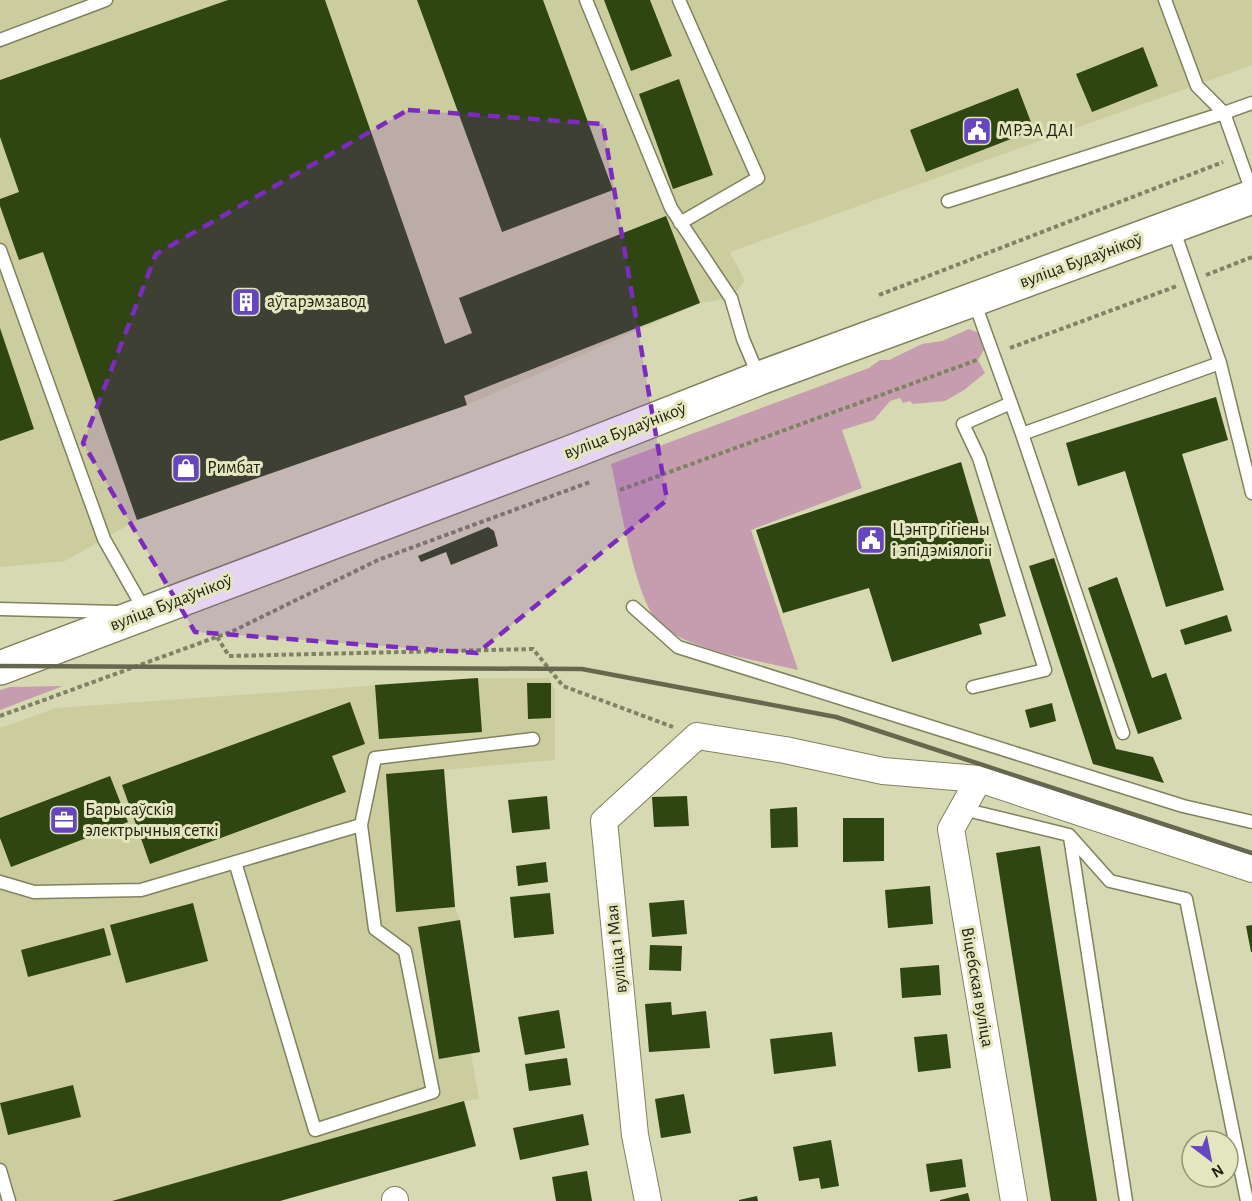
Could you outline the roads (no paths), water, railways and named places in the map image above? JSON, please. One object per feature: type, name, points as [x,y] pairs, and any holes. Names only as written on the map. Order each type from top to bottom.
[{"type":"main road","name":"вуліца Будаўнікоў","points":[[0,668],[760,378],[1173,227],[1252,195]]},
{"type":"street","name":"вуліца 1 Мая","points":[[648,1201],[636,1136],[604,821],[697,736],[785,750],[883,771],[979,779]]},
{"type":"street","name":"Віцебская вуліца","points":[[979,779],[951,829],[1014,1201]]},
{"type":"street","points":[[979,779],[1252,869]]},
{"type":"lane","points":[[0,40],[106,0]]},
{"type":"lane","points":[[586,0],[680,223],[731,298],[742,339],[760,378]]},
{"type":"lane","points":[[679,0],[758,178],[680,223]]},
{"type":"lane","points":[[1165,0],[1197,86],[1224,112],[1252,195]]},
{"type":"lane","points":[[948,201],[1252,103]]},
{"type":"lane","points":[[1173,227],[1220,363],[1252,493]]},
{"type":"lane","points":[[0,250],[104,539],[146,613]]},
{"type":"lane","points":[[974,301],[1022,434],[1123,733]]},
{"type":"lane","points":[[1022,434],[1220,363]]},
{"type":"lane","points":[[973,687],[1045,670],[979,458],[963,423],[1011,404]]},
{"type":"lane","points":[[633,607],[678,648],[1183,806],[1252,822]]},
{"type":"lane","points":[[0,609],[146,613]]},
{"type":"lane","points":[[235,862],[315,1130],[433,1092],[405,951],[375,929],[360,825],[375,758],[533,739]]},
{"type":"lane","points":[[963,809],[1070,836],[1110,881],[1186,899],[1247,1201]]},
{"type":"lane","points":[[0,882],[34,892],[141,890],[360,825]]},
{"type":"lane","points":[[1070,836],[1126,1201]]},
{"type":"lane","points":[[0,1170],[9,1201]]},
{"type":"railway","points":[[0,666],[582,669],[836,717],[1252,853]]},
{"type":"place","name":"МРЭА ДАІ","points":[[977,131]]},
{"type":"place","name":"аўтарэмзавод","points":[[246,302]]},
{"type":"place","name":"Римбат","points":[[186,468]]},
{"type":"place","name":"Цэнтр гігіены і эпідэміялогіі","points":[[871,540]]},
{"type":"place","name":"Барысаўскія электрычныя сеткі","points":[[64,820]]}]
